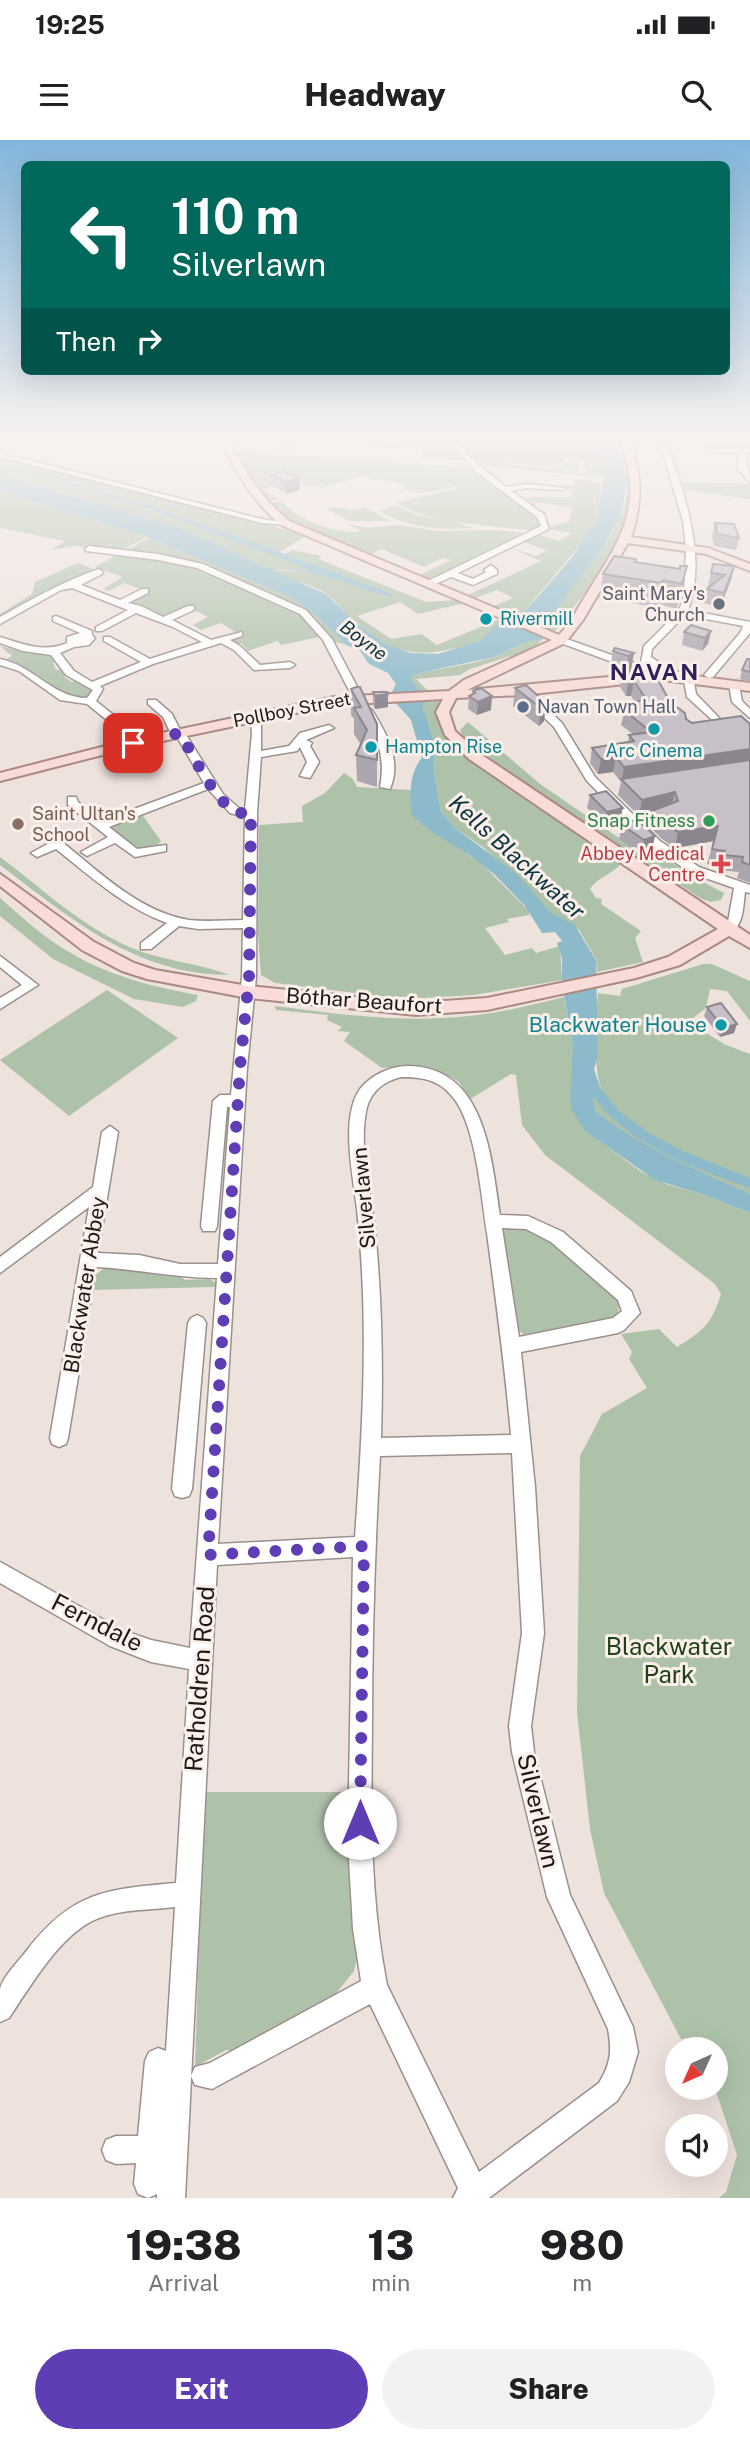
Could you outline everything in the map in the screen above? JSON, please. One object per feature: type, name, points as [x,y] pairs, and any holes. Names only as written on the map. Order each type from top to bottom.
[{"type":"main road","points":[[302,530],[556,637]]},
{"type":"main road","points":[[629,530],[618,552],[556,637],[524,660],[470,680],[453,694],[446,706],[444,717],[448,731],[462,747],[750,943]]},
{"type":"main road","points":[[636,530],[636,536],[644,542]]},
{"type":"main road","points":[[625,539],[721,555],[750,568]]},
{"type":"main road","points":[[618,552],[630,545],[644,542]]},
{"type":"main road","name":"Pollboy Street","points":[[0,778],[178,733],[283,710],[360,698],[522,691],[663,676],[707,679],[750,687]]},
{"type":"main road","name":"Bóthar Beaufort","points":[[0,879],[74,937],[116,961],[153,975],[248,992],[416,1009],[487,1004],[614,978],[674,961],[708,944],[729,929]]},
{"type":"main road","points":[[708,944],[733,945],[750,953]]},
{"type":"street","points":[[429,584],[540,530]]},
{"type":"street","points":[[630,680],[645,663],[647,648],[683,612],[689,596],[690,548],[687,530]]},
{"type":"street","points":[[89,549],[192,564],[221,574],[303,612],[327,639],[387,748],[390,771],[386,787]]},
{"type":"street","points":[[451,573],[473,582],[494,572],[488,570],[491,568]]},
{"type":"street","points":[[0,621],[58,588],[73,585],[99,572]]},
{"type":"street","points":[[73,585],[138,608],[210,643]]},
{"type":"street","points":[[122,602],[145,591]]},
{"type":"street","points":[[0,640],[23,648],[54,652],[72,643],[69,640],[73,637],[96,635],[138,608]]},
{"type":"street","points":[[164,620],[191,608]]},
{"type":"street","points":[[683,612],[749,625],[745,634],[707,679]]},
{"type":"street","points":[[56,619],[96,635],[149,662]]},
{"type":"street","points":[[93,685],[149,662],[239,634]]},
{"type":"street","points":[[556,637],[615,660],[645,663],[689,679],[691,695],[722,726]]},
{"type":"street","points":[[223,640],[237,648],[258,668],[290,666]]},
{"type":"street","points":[[54,652],[70,673],[93,685],[99,692],[89,701]]},
{"type":"street","points":[[0,662],[12,664],[65,699],[89,701],[117,723],[133,743]]},
{"type":"street","points":[[703,731],[750,717],[737,702],[734,685]]},
{"type":"street","points":[[522,691],[558,725],[582,765],[602,791],[669,855],[709,877],[745,888],[734,923],[729,929]]},
{"type":"street","points":[[152,702],[168,716],[212,784],[236,812],[251,813]]},
{"type":"street","points":[[257,733],[266,718],[283,710]]},
{"type":"street","points":[[251,717],[256,723],[257,733]]},
{"type":"street","points":[[290,749],[304,735],[329,728]]},
{"type":"street","name":"Ratholdren Road","points":[[171,2198],[165,2103],[187,1894],[237,1101],[248,992],[251,813],[257,733]]},
{"type":"street","points":[[255,755],[307,746],[313,762],[306,776]]},
{"type":"street","points":[[100,826],[212,784]]},
{"type":"street","points":[[602,791],[615,789]]},
{"type":"street","points":[[72,799],[72,803],[135,853],[162,848]]},
{"type":"street","points":[[87,852],[116,838]]},
{"type":"street","points":[[37,853],[57,844],[140,905],[177,921],[191,924],[250,924]]},
{"type":"street","points":[[146,946],[177,921]]},
{"type":"street","points":[[0,960],[32,985],[0,1004]]},
{"type":"street","name":"Silverlawn","points":[[405,1071],[419,1072],[448,1082],[458,1092],[476,1132],[494,1221],[512,1346],[533,1633],[520,1726],[523,1752],[559,1897],[620,2027],[625,2052],[620,2073],[608,2092],[470,2195],[375,1987],[368,1955],[359,1870],[364,1546],[373,1447],[370,1272],[358,1123],[362,1097],[379,1078],[405,1071]]},
{"type":"street","points":[[209,1226],[220,1101],[237,1101]]},
{"type":"street","name":"Blackwater Abbey","points":[[59,1438],[110,1132]]},
{"type":"street","points":[[0,1266],[100,1190]]},
{"type":"street","points":[[494,1221],[528,1223],[557,1237],[625,1296],[631,1313],[618,1325],[512,1346]]},
{"type":"street","points":[[89,1260],[139,1262],[180,1271],[227,1271]]},
{"type":"street","points":[[182,1489],[197,1323]]},
{"type":"street","points":[[192,1396],[218,1398]]},
{"type":"street","points":[[373,1447],[521,1444]]},
{"type":"street","points":[[208,1555],[364,1546]]},
{"type":"street","name":"Ferndale","points":[[0,1572],[117,1639],[151,1651],[200,1660]]},
{"type":"street","points":[[0,2009],[63,1928],[89,1910],[119,1902],[187,1894]]},
{"type":"street","points":[[204,2076],[212,2076],[375,1987]]},
{"type":"street","points":[[148,2184],[150,2149],[165,2103],[158,2061]]},
{"type":"street","points":[[116,2150],[150,2149]]},
{"type":"green space","points":[[10,530],[125,530],[147,537],[122,550],[74,546],[51,550],[65,541]]},
{"type":"green space","points":[[184,530],[205,530],[313,570],[267,568]]},
{"type":"green space","points":[[214,530],[286,530],[306,536],[278,553]]},
{"type":"green space","points":[[309,530],[494,530],[526,533],[430,581],[418,576],[451,560],[442,558],[424,567],[382,549],[371,554],[362,554]]},
{"type":"green space","points":[[556,530],[592,530],[523,613],[513,616],[491,607],[513,598],[497,590],[473,599],[466,596],[541,561],[508,547],[536,556],[547,550],[524,542],[540,535],[559,541],[572,533]]},
{"type":"green space","points":[[613,530],[622,530],[587,590],[555,631],[549,629],[547,620]]},
{"type":"green space","points":[[149,538],[286,595],[311,611],[346,645],[319,637],[281,645],[277,641],[248,651],[241,643],[236,645],[230,641],[240,635],[221,623],[201,630],[193,625],[208,617],[189,607],[163,617],[130,603],[146,591],[124,583],[109,591],[103,589],[123,577],[95,567]]},
{"type":"green space","points":[[292,550],[322,556],[318,559],[426,602],[457,600],[464,603],[418,614],[400,602],[357,616],[391,639],[421,634],[437,645],[502,618],[508,620],[482,639],[461,647],[430,652],[402,650],[388,645],[359,626],[324,592],[270,570],[320,573],[392,595],[283,555]]},
{"type":"green space","points":[[78,563],[96,570],[25,603],[0,619],[0,614],[32,594],[35,582]]},
{"type":"green space","points":[[544,638],[533,649],[470,669],[460,675],[416,679],[429,692],[420,692],[411,679],[411,676],[419,673],[494,657],[525,642]]},
{"type":"green space","points":[[0,646],[31,654],[34,651],[50,654],[58,661],[53,663],[56,670],[62,669],[67,675],[64,677],[72,682],[79,680],[93,688],[93,695],[72,697],[52,689],[7,659],[12,656]]},
{"type":"green space","points":[[435,698],[439,702],[440,726],[454,746],[622,863],[590,889],[596,898],[602,899],[601,904],[641,931],[635,938],[643,962],[597,972],[596,959],[579,930],[551,913],[484,848],[455,828],[441,812],[434,772],[435,744],[423,707],[425,699]]},
{"type":"green space","points":[[468,722],[540,784],[641,853],[653,850],[724,893],[721,900],[710,902],[700,898],[500,766],[462,735],[460,730]]},
{"type":"green space","points":[[344,773],[353,779],[357,787],[411,790],[412,816],[482,864],[529,911],[529,915],[507,919],[509,922],[485,928],[505,955],[532,948],[536,953],[560,946],[562,980],[474,995],[423,998],[379,996],[275,983],[261,975],[258,934],[259,825],[303,822],[302,806],[325,793]]},
{"type":"green space","points":[[141,813],[161,841],[156,847],[138,851],[108,826]]},
{"type":"green space","points":[[0,857],[63,907],[114,940],[144,952],[230,975],[196,972],[164,965],[106,940],[52,905],[0,865]]},
{"type":"green space","points":[[0,898],[33,927],[84,960],[132,979],[198,995],[196,1001],[183,1007],[134,999],[53,959],[0,916]]},
{"type":"green space","points":[[703,964],[712,964],[750,981],[750,1021],[727,991],[710,989],[706,1008],[688,1022],[726,1045],[750,1054],[750,1194],[645,1147],[608,1124],[594,1110],[592,1091],[601,1089],[596,1055],[598,993],[620,996],[622,989]]},
{"type":"green space","points":[[107,990],[178,1038],[69,1116],[0,1060]]},
{"type":"green space","name":"Blackwater Park","points":[[564,997],[573,1046],[572,1111],[585,1130],[640,1171],[666,1184],[705,1195],[750,1213],[750,2198],[719,2198],[726,2192],[737,2155],[728,2128],[728,2114],[724,2114],[719,2100],[728,2100],[728,2037],[680,2037],[604,1893],[590,1829],[577,1712],[580,1456],[602,1414],[647,1388],[629,1359],[632,1352],[621,1334],[659,1329],[677,1347],[705,1326],[714,1313],[721,1294],[715,1284],[545,1155],[522,1125],[516,1075],[511,1074],[469,1100],[459,1082],[449,1076],[402,1067],[382,1068],[344,1041],[350,1032],[337,1031],[342,1027],[327,1020],[328,1015],[276,1010],[275,1006],[337,1014],[421,1019],[488,1014]]},
{"type":"green space","points":[[515,1226],[541,1233],[617,1297],[617,1314],[609,1322],[526,1337],[515,1327],[502,1234],[506,1228]]},
{"type":"green space","points":[[105,1267],[179,1275],[185,1280],[210,1279],[217,1284],[215,1287],[89,1290],[90,1280]]},
{"type":"green space","points":[[204,1792],[347,1792],[355,1923],[360,1945],[354,1971],[334,1996],[244,2053],[226,2050],[195,2067]]},
{"type":"water","name":"Boyne","points":[[125,530],[184,530],[267,568],[310,570],[204,530],[219,530],[394,595],[390,597],[317,574],[271,570],[326,594],[359,626],[388,645],[411,653],[438,654],[481,640],[497,624],[523,613],[573,556],[589,531],[613,530],[602,549],[547,620],[549,629],[555,631],[542,639],[525,642],[494,657],[412,676],[411,679],[425,699],[423,707],[435,744],[434,772],[441,812],[455,828],[518,875],[551,913],[574,924],[596,960],[598,1056],[594,1069],[601,1090],[592,1092],[595,1111],[650,1147],[750,1194],[750,1213],[705,1195],[655,1180],[585,1131],[572,1111],[570,1099],[573,1046],[562,984],[562,958],[557,943],[562,941],[555,932],[542,933],[525,906],[495,875],[412,816],[412,778],[422,758],[411,720],[394,701],[392,692],[396,684],[388,673],[369,664],[360,651],[346,645],[311,611],[286,595]]},
{"type":"building","points":[[716,530],[736,530],[739,538],[717,534]]},
{"type":"building","points":[[614,556],[680,569],[680,566],[687,566],[682,584],[603,574]]},
{"type":"building","points":[[713,564],[734,566],[724,593],[707,589],[725,575],[711,573]]},
{"type":"building","points":[[691,625],[711,631],[705,638],[684,632]]},
{"type":"building","points":[[615,648],[634,653],[628,656],[613,651]]},
{"type":"building","points":[[747,659],[750,659],[750,672],[742,670]]},
{"type":"building","points":[[652,669],[670,702],[685,713],[686,719],[692,723],[741,716],[750,724],[750,749],[624,767],[616,757],[601,759],[592,748],[634,741],[629,735],[651,732],[624,710],[630,708],[626,705],[646,699],[634,681],[628,682],[623,672]]},
{"type":"building","points":[[526,685],[546,703],[541,708],[515,688]]},
{"type":"building","points":[[360,687],[377,724],[377,760],[356,755],[367,730],[354,708],[361,707],[351,689]]},
{"type":"building","points":[[481,688],[492,696],[478,702],[469,696],[475,693],[473,691]]},
{"type":"building","points":[[373,692],[387,692],[388,694],[375,696]]},
{"type":"building","points":[[750,760],[750,865],[742,862],[743,857],[723,855],[725,851],[712,849],[718,826],[678,832],[665,824],[652,811],[678,801],[675,792],[642,800],[621,779]]},
{"type":"building","points":[[606,791],[623,808],[607,812],[590,795]]},
{"type":"building","points":[[637,819],[655,836],[644,840],[622,825]]},
{"type":"building","points":[[721,1003],[737,1024],[723,1028],[707,1007]]},
{"type":"waterway","points":[[587,1081],[629,1126],[661,1146],[750,1183]]},
{"type":"place","name":"Saint Mary's Church","points":[[719,604]]},
{"type":"place","name":"Rivermill","points":[[486,619]]},
{"type":"place","name":"Navan Town Hall","points":[[523,707]]},
{"type":"place","name":"Arc Cinema","points":[[654,729]]},
{"type":"place","name":"Hampton Rise","points":[[371,747]]},
{"type":"place","name":"Snap Fitness","points":[[709,821]]},
{"type":"place","name":"Saint Ultan's School","points":[[18,824]]},
{"type":"place","name":"Abbey Medical Centre","points":[[721,864]]},
{"type":"place","name":"Blackwater House","points":[[721,1025]]},
{"type":"district","name":"NAVAN","points":[[655,672]]},
{"type":"route","points":[[133,743],[180,733],[230,808],[236,812],[251,813],[249,977],[240,1068],[208,1555],[364,1546],[360,1823]]},
{"type":"water label","name":"Kells Blackwater","points":[[517,857]]}]
